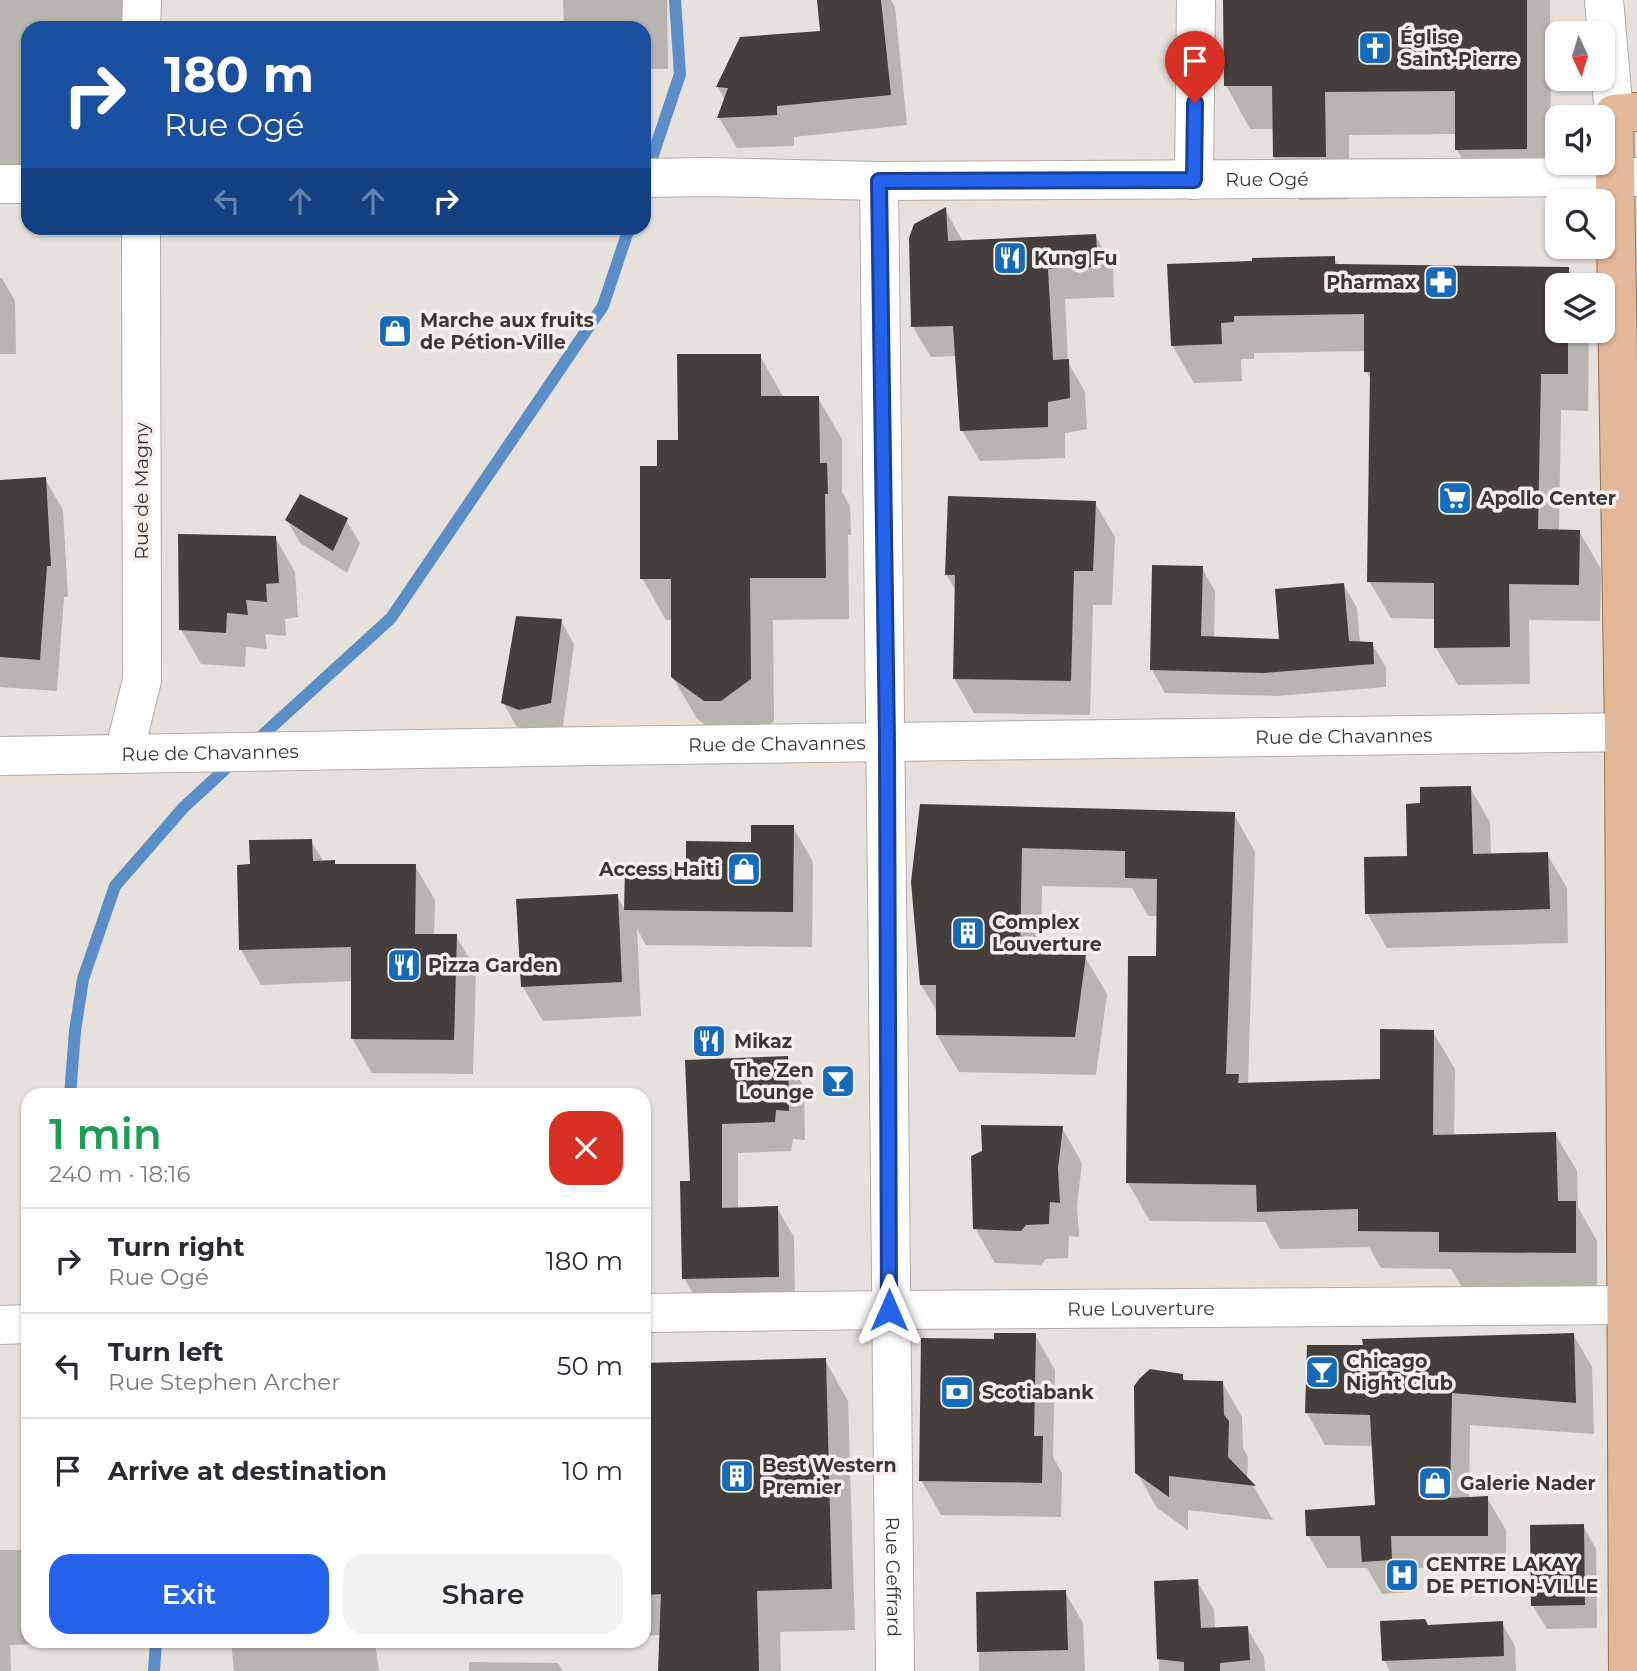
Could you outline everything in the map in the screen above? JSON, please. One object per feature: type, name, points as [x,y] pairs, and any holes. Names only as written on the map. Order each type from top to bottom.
[{"type":"main road","points":[[1625,113],[1631,732],[1632,1305],[1628,1671]]},
{"type":"street","points":[[141,21],[142,0]]},
{"type":"street","points":[[1194,180],[1196,0]]},
{"type":"street","points":[[1604,0],[1625,113]]},
{"type":"street","name":"Rue Ogé","points":[[651,178],[879,181],[1626,177]]},
{"type":"street","name":"Rue Geffrard","points":[[879,181],[887,742],[889,1310],[895,1671]]},
{"type":"street","points":[[0,184],[21,184]]},
{"type":"street","name":"Rue de Magny","points":[[124,753],[142,680],[141,235]]},
{"type":"street","name":"Rue de Chavannes","points":[[0,756],[1631,732]]},
{"type":"street","name":"Rue Louverture","points":[[651,1314],[1632,1305]]},
{"type":"street","points":[[0,1325],[21,1324]]},
{"type":"building","points":[[817,0],[881,0],[891,95],[777,106],[777,115],[717,118],[728,88],[716,87],[740,37],[820,31]]},
{"type":"building","name":"Église Saint-Pierre","points":[[1223,0],[1527,0],[1527,149],[1455,150],[1455,91],[1325,92],[1326,157],[1273,157],[1272,86],[1224,86]]},
{"type":"building","points":[[946,207],[948,241],[1096,234],[1098,267],[1048,269],[1053,360],[1069,359],[1070,398],[1048,402],[1048,427],[960,431],[953,326],[911,327],[909,238],[914,224]]},
{"type":"building","points":[[1335,256],[1335,264],[1569,267],[1569,273],[1545,273],[1545,343],[1568,343],[1568,374],[1541,374],[1538,529],[1580,530],[1579,585],[1509,584],[1510,647],[1434,648],[1434,583],[1367,582],[1370,372],[1364,372],[1364,314],[1234,316],[1234,322],[1221,323],[1222,344],[1171,346],[1167,264],[1252,261],[1252,258]]},
{"type":"building","points":[[677,354],[761,354],[761,396],[819,396],[820,463],[827,463],[826,578],[750,578],[751,679],[721,701],[704,701],[671,677],[671,579],[640,579],[640,466],[657,466],[657,440],[678,440]]},
{"type":"building","points":[[46,477],[51,566],[47,566],[40,660],[0,657],[0,480]]},
{"type":"building","points":[[300,494],[348,518],[333,551],[285,520]]},
{"type":"building","points":[[948,496],[1096,501],[1093,571],[1074,571],[1071,681],[953,679],[955,575],[945,575]]},
{"type":"building","points":[[178,534],[276,536],[279,583],[266,584],[267,602],[246,600],[248,615],[227,613],[226,633],[179,630]]},
{"type":"building","points":[[1152,565],[1203,566],[1201,636],[1279,639],[1275,589],[1344,583],[1349,641],[1373,642],[1374,664],[1264,673],[1150,670]]},
{"type":"building","points":[[516,616],[562,619],[551,703],[519,710],[501,703]]},
{"type":"building","points":[[1471,786],[1473,854],[1548,852],[1550,909],[1365,914],[1364,857],[1407,856],[1406,804],[1420,803],[1420,787]]},
{"type":"building","points":[[920,804],[1235,812],[1226,1074],[1239,1074],[1238,1083],[1380,1079],[1380,1029],[1434,1030],[1433,1135],[1556,1132],[1558,1201],[1576,1201],[1576,1253],[1439,1252],[1439,1232],[1358,1231],[1358,1209],[1257,1212],[1256,1185],[1126,1183],[1128,956],[1156,956],[1157,879],[1125,878],[1125,851],[1022,848],[1020,954],[1086,955],[1075,1037],[936,1035],[936,985],[920,985],[911,882]]},
{"type":"building","name":"Access Haiti","points":[[751,825],[794,825],[793,912],[624,910],[625,869],[686,869],[686,841],[751,842]]},
{"type":"building","points":[[312,839],[313,861],[335,860],[335,864],[416,864],[415,934],[457,934],[454,1040],[351,1039],[351,947],[239,950],[237,865],[250,864],[249,840]]},
{"type":"building","points":[[618,894],[622,982],[521,987],[516,899]]},
{"type":"building","points":[[788,1056],[789,1111],[776,1110],[775,1122],[722,1124],[722,1208],[778,1206],[779,1277],[682,1279],[680,1181],[690,1181],[685,1060]]},
{"type":"building","points":[[981,1125],[1063,1126],[1058,1169],[1060,1203],[1050,1202],[1049,1224],[1026,1225],[1021,1231],[973,1229],[971,1156],[982,1151]]},
{"type":"building","points":[[994,1333],[1036,1333],[1034,1436],[1043,1436],[1042,1483],[919,1481],[921,1338],[994,1339]]},
{"type":"building","points":[[1574,1333],[1576,1403],[1452,1393],[1450,1498],[1488,1496],[1488,1536],[1391,1536],[1392,1560],[1362,1562],[1360,1536],[1306,1536],[1305,1510],[1375,1505],[1370,1415],[1305,1413],[1307,1345],[1363,1345],[1362,1339]]},
{"type":"building","name":"Best Western Premier","points":[[826,1358],[832,1589],[757,1591],[759,1671],[658,1671],[661,1594],[651,1595],[651,1363]]},
{"type":"building","points":[[1150,1369],[1183,1374],[1183,1380],[1223,1381],[1224,1415],[1229,1421],[1228,1457],[1256,1486],[1169,1476],[1169,1497],[1135,1473],[1134,1386]]},
{"type":"building","points":[[1584,1524],[1585,1605],[1531,1606],[1530,1525]]},
{"type":"building","points":[[1198,1579],[1201,1628],[1248,1626],[1250,1660],[1220,1663],[1220,1671],[1184,1671],[1184,1662],[1157,1659],[1154,1581]]},
{"type":"building","points":[[1066,1590],[1068,1650],[977,1652],[976,1592]]},
{"type":"building","points":[[1425,1619],[1428,1625],[1503,1621],[1504,1656],[1382,1661],[1380,1621]]},
{"type":"waterway","points":[[651,161],[680,74],[675,0]]},
{"type":"waterway","points":[[255,742],[391,618],[603,306],[627,235]]},
{"type":"waterway","points":[[71,1088],[83,979],[115,886],[184,807],[234,761]]},
{"type":"waterway","points":[[154,1671],[156,1648]]},
{"type":"place","name":"Église Saint-Pierre","points":[[1375,48]]},
{"type":"place","name":"Kung Fu","points":[[1010,258]]},
{"type":"place","name":"Pharmax","points":[[1441,282]]},
{"type":"place","name":"Marche aux fruits de Pétion-Ville","points":[[395,331]]},
{"type":"place","name":"Apollo Center","points":[[1455,498]]},
{"type":"place","name":"Access Haiti","points":[[744,869]]},
{"type":"place","name":"Complex Louverture","points":[[968,933]]},
{"type":"place","name":"Pizza Garden","points":[[404,965]]},
{"type":"place","name":"Mikaz","points":[[709,1041]]},
{"type":"place","name":"The Zen Lounge","points":[[838,1081]]},
{"type":"place","name":"Chicago Night Club","points":[[1322,1372]]},
{"type":"place","name":"Scotiabank","points":[[957,1392]]},
{"type":"place","name":"Best Western Premier","points":[[737,1476]]},
{"type":"place","name":"Galerie Nader","points":[[1435,1483]]},
{"type":"place","name":"CENTRE LAKAY DE PETION-VILLE","points":[[1402,1575]]},
{"type":"route","points":[[889,1310],[887,742],[879,181],[1194,180],[1195,103]]}]
